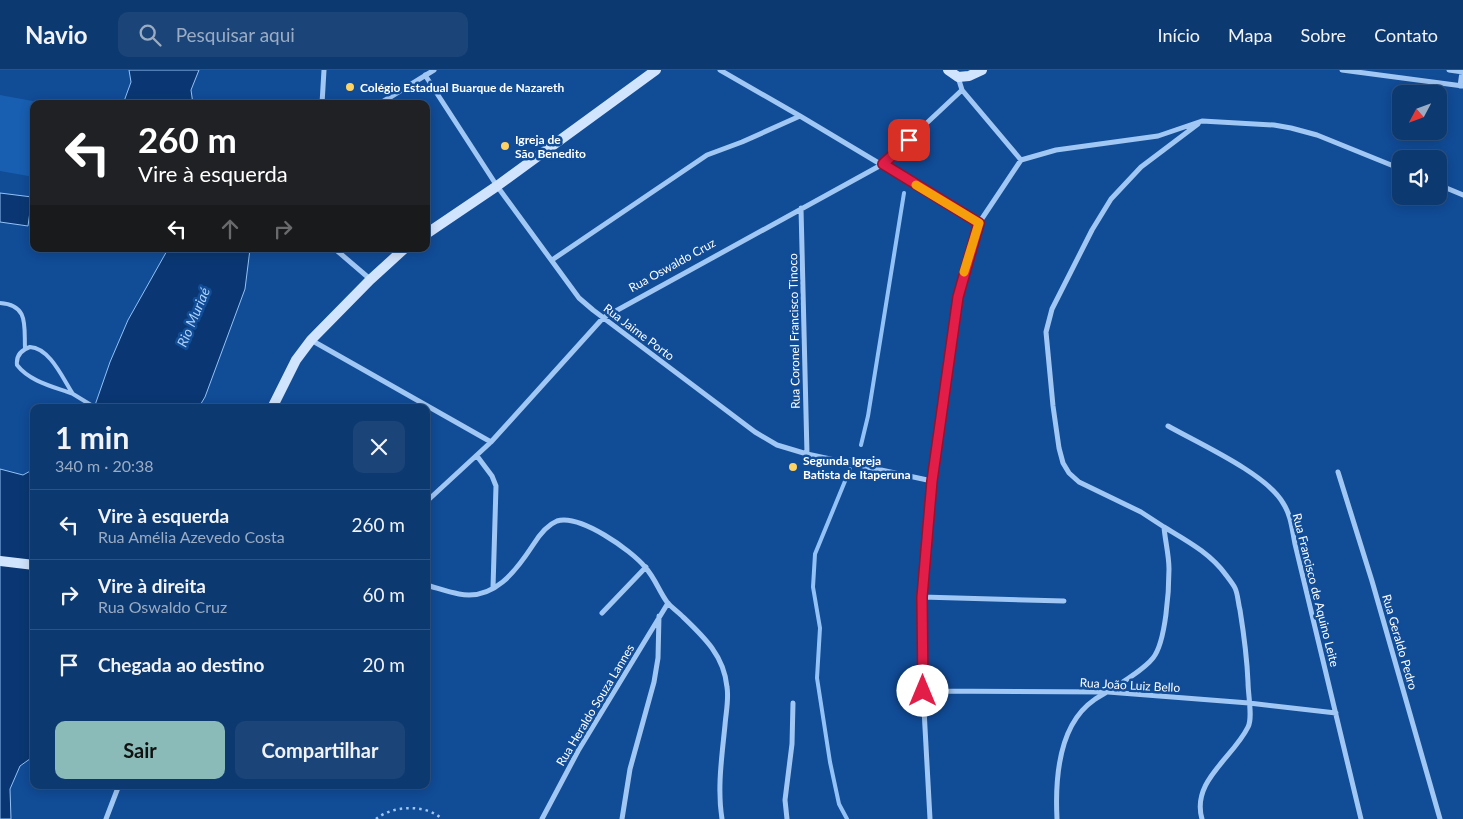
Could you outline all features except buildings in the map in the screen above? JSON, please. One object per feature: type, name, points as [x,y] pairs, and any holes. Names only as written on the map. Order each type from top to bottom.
[{"type":"main road","points":[[430,231],[497,186],[656,70]]},
{"type":"main road","points":[[948,70],[958,78],[969,76],[982,70]]},
{"type":"main road","points":[[274,404],[296,360],[311,340],[370,280],[401,252]]},
{"type":"main road","points":[[0,561],[30,565]]},
{"type":"street","points":[[322,100],[324,70]]},
{"type":"street","points":[[386,100],[434,70]]},
{"type":"street","points":[[720,70],[883,164],[979,223]]},
{"type":"street","points":[[1342,70],[1374,72],[1462,86],[1463,72],[1449,70]]},
{"type":"street","name":"Rua Jaime Porto","points":[[426,76],[497,186],[579,298],[754,432],[777,445],[807,454],[932,481]]},
{"type":"street","points":[[958,78],[962,90],[1021,160]]},
{"type":"street","name":"Rua Oswaldo Cruz","points":[[430,498],[491,442],[604,318],[883,164],[962,90]]},
{"type":"street","points":[[552,260],[707,156],[800,116]]},
{"type":"street","points":[[1202,121],[1141,167],[1111,199],[1092,230],[1052,310],[1046,332],[1058,448],[1069,473],[1079,482],[1141,512],[1195,545],[1213,559],[1236,588],[1247,655],[1249,703],[1252,720],[1234,749],[1205,785],[1200,803],[1202,819]]},
{"type":"street","points":[[930,819],[923,691],[922,597],[932,481],[958,297],[979,223],[1021,160],[1056,150],[1158,136],[1202,121],[1274,125],[1290,128],[1316,135],[1392,165]]},
{"type":"street","points":[[1447,188],[1463,195]]},
{"type":"street","name":"Rua Coronel Francisco Tinoco","points":[[802,208],[807,454]]},
{"type":"street","points":[[338,252],[370,280]]},
{"type":"street","points":[[311,340],[424,404]]},
{"type":"street","points":[[430,407],[491,442]]},
{"type":"street","name":"Rua Francisco de Aquino Leite","points":[[1168,426],[1259,478],[1283,502],[1290,519],[1294,544],[1361,819]]},
{"type":"street","points":[[476,456],[492,476],[496,486],[493,588]]},
{"type":"street","name":"Rua Geraldo Pedro","points":[[1338,472],[1372,581],[1440,819]]},
{"type":"street","points":[[430,586],[461,594],[481,594],[493,588],[502,583],[519,567],[540,534],[557,522],[573,522],[599,532],[630,552],[646,567],[668,603],[707,640],[716,653],[723,670],[727,687],[723,763],[719,791],[722,819]]},
{"type":"street","points":[[1057,819],[1056,800],[1061,758],[1066,737],[1076,717],[1086,706],[1153,658],[1161,643],[1169,568],[1164,527]]},
{"type":"street","points":[[602,613],[646,567]]},
{"type":"street","points":[[922,597],[1064,601]]},
{"type":"street","name":"Rua Heraldo Souza Lannes","points":[[542,819],[578,751],[668,603]]},
{"type":"street","points":[[622,819],[630,769],[654,682],[658,658],[659,616]]},
{"type":"street","name":"Rua João Luiz Bello","points":[[923,691],[1108,692],[1249,703],[1336,713]]},
{"type":"street","points":[[787,819],[785,800],[792,744],[793,703]]},
{"type":"street","points":[[106,819],[117,789]]},
{"type":"lane","points":[[0,303],[14,305],[22,314],[25,348]]},
{"type":"lane","points":[[74,394],[55,364],[46,354],[35,347],[25,348],[21,351],[16,360],[20,370],[35,379],[74,394],[90,404]]},
{"type":"path","points":[[376,819],[382,815],[408,807],[425,809],[442,819]]},
{"type":"shaded area","points":[[0,95],[30,101],[30,176],[0,171]]},
{"type":"water","points":[[129,70],[199,70],[191,90],[192,100],[124,100],[131,82]]},
{"type":"water","points":[[0,193],[30,197],[28,226],[0,222]]},
{"type":"water","name":"Rio Muriaé","points":[[166,252],[250,252],[245,289],[201,404],[95,404],[110,362],[128,320]]},
{"type":"water","points":[[0,469],[23,475],[30,471],[30,759],[20,766],[10,789],[11,819],[0,819]]},
{"type":"waterway","points":[[861,445],[868,416],[904,193]]},
{"type":"waterway","points":[[847,819],[839,804],[830,762],[817,678],[820,628],[813,587],[815,554],[850,469]]},
{"type":"slow traffic","points":[[916,185],[979,223],[964,272]]},
{"type":"place","name":"Colégio Estadual Buarque de Nazareth","points":[[350,87]]},
{"type":"place","name":"Igreja de São Benedito","points":[[505,146]]},
{"type":"place","name":"Segunda Igreja Batista de Itaperuna","points":[[793,467]]},
{"type":"route","points":[[909,140],[883,164],[979,223],[958,297],[932,481],[922,597],[923,691]]}]
